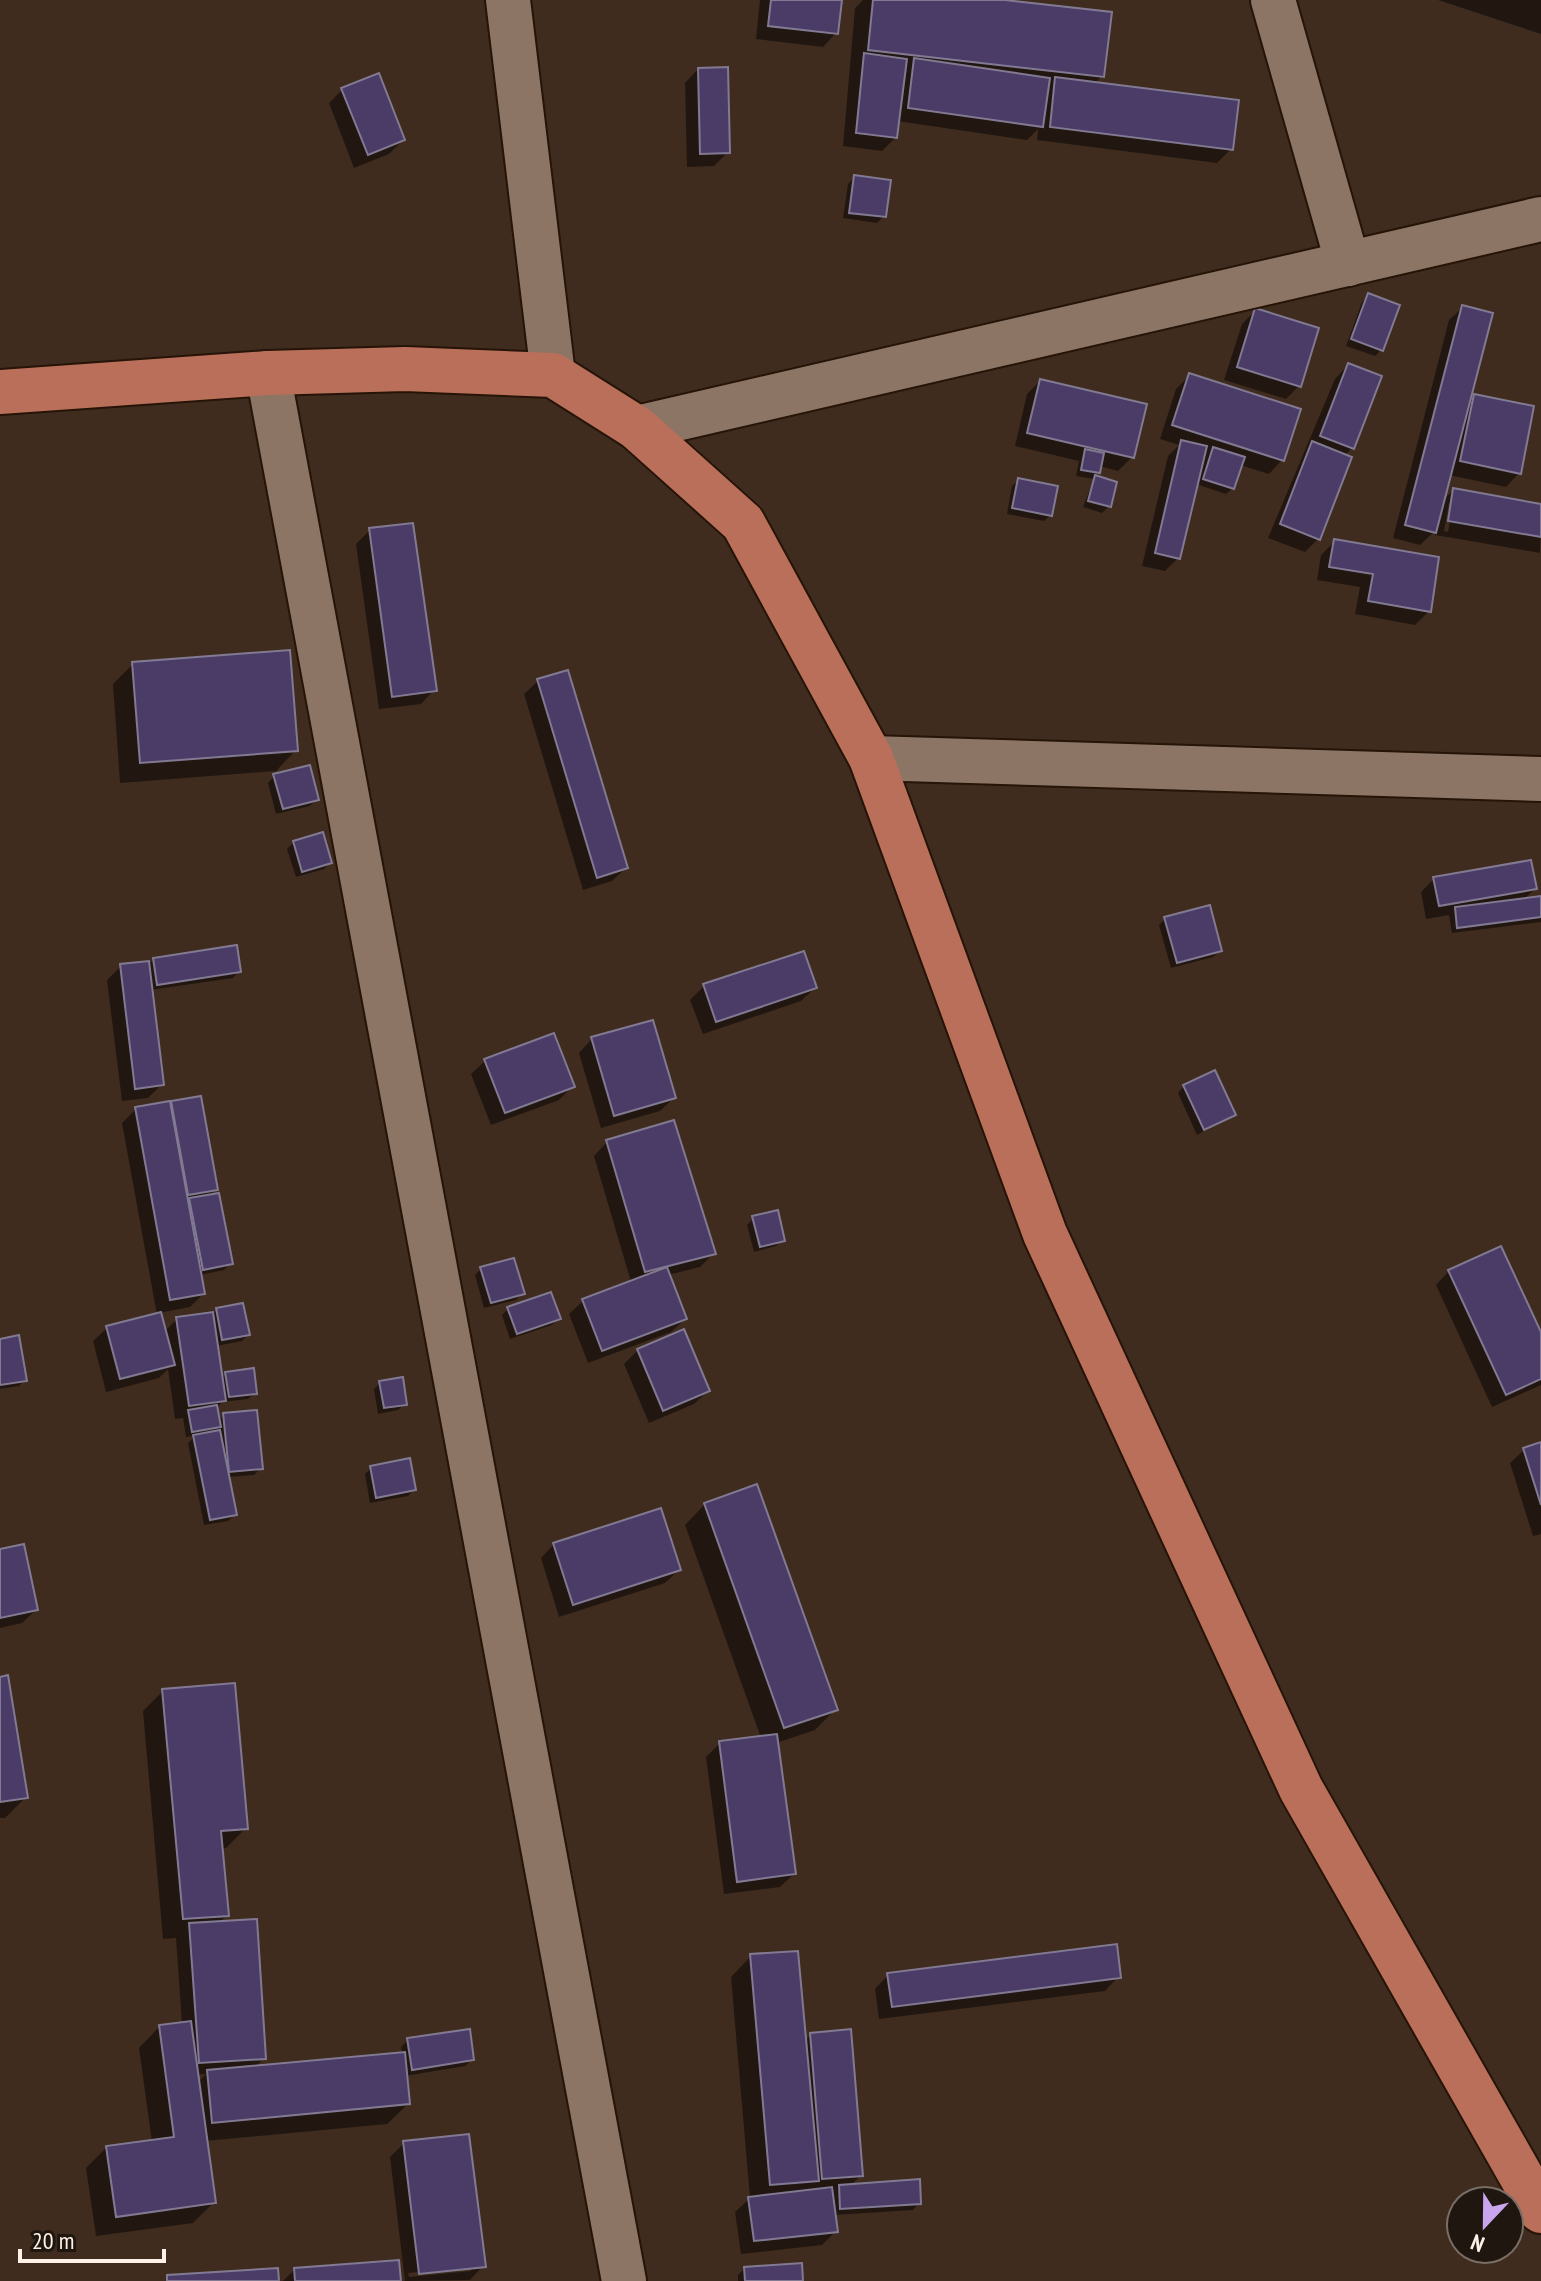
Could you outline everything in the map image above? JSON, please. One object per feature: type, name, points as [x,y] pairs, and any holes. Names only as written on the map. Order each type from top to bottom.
[{"type":"main road","points":[[0,392],[268,373],[405,369],[553,375],[637,428],[743,523],[871,758],[1045,1234],[1288,1761],[1541,2211]]},
{"type":"street","points":[[508,0],[553,375]]},
{"type":"street","points":[[1273,0],[1348,264]]},
{"type":"street","points":[[637,428],[1541,219]]},
{"type":"street","points":[[268,373],[624,2281]]},
{"type":"street","points":[[871,758],[1541,779]]},
{"type":"building","points":[[771,0],[842,0],[838,34],[768,26]]},
{"type":"building","points":[[873,0],[1005,0],[1112,12],[1104,77],[868,50]]},
{"type":"building","points":[[864,53],[907,59],[897,138],[856,133]]},
{"type":"building","points":[[914,58],[1050,78],[1043,127],[908,108]]},
{"type":"building","points":[[728,67],[730,153],[700,154],[698,68]]},
{"type":"building","points":[[379,73],[405,140],[368,155],[341,88]]},
{"type":"building","points":[[1055,77],[1239,100],[1233,150],[1050,127]]},
{"type":"building","points":[[854,175],[891,180],[886,217],[849,213]]},
{"type":"building","points":[[1368,293],[1400,305],[1383,351],[1351,339]]},
{"type":"building","points":[[1462,305],[1493,313],[1436,533],[1405,525]]},
{"type":"building","points":[[1255,308],[1319,328],[1301,387],[1237,367]]},
{"type":"building","points":[[1348,363],[1382,376],[1354,449],[1320,436]]},
{"type":"building","points":[[1189,373],[1301,409],[1284,461],[1172,425]]},
{"type":"building","points":[[1040,379],[1147,404],[1134,458],[1027,433]]},
{"type":"building","points":[[1474,394],[1534,406],[1521,474],[1460,461]]},
{"type":"building","points":[[1181,440],[1207,446],[1180,559],[1155,553]]},
{"type":"building","points":[[1312,441],[1352,457],[1320,540],[1280,524]]},
{"type":"building","points":[[1213,447],[1245,457],[1234,489],[1203,479]]},
{"type":"building","points":[[1085,449],[1104,453],[1100,473],[1081,470]]},
{"type":"building","points":[[1095,475],[1117,482],[1111,507],[1088,501]]},
{"type":"building","points":[[1018,478],[1058,486],[1052,516],[1012,508]]},
{"type":"building","points":[[1453,488],[1541,504],[1541,537],[1448,521]]},
{"type":"building","points":[[413,523],[437,691],[392,697],[369,528]]},
{"type":"building","points":[[1334,539],[1439,557],[1431,612],[1368,601],[1373,574],[1329,567]]},
{"type":"building","points":[[290,650],[298,751],[140,763],[132,662]]},
{"type":"building","points":[[568,670],[628,868],[597,878],[537,679]]},
{"type":"building","points":[[310,765],[319,800],[283,809],[273,774]]},
{"type":"building","points":[[323,832],[332,863],[302,872],[293,841]]},
{"type":"building","points":[[1531,860],[1537,889],[1439,906],[1433,877]]},
{"type":"building","points":[[1541,896],[1541,917],[1457,928],[1455,907]]},
{"type":"building","points":[[1210,905],[1222,951],[1177,963],[1164,917]]},
{"type":"building","points":[[237,945],[241,972],[157,985],[153,958]]},
{"type":"building","points":[[804,951],[817,988],[716,1022],[703,984]]},
{"type":"building","points":[[149,961],[164,1085],[135,1089],[120,964]]},
{"type":"building","points":[[653,1020],[676,1098],[614,1116],[591,1037]]},
{"type":"building","points":[[554,1033],[575,1087],[505,1113],[484,1059]]},
{"type":"building","points":[[1215,1070],[1236,1115],[1204,1130],[1183,1085]]},
{"type":"building","points":[[201,1096],[218,1190],[188,1195],[171,1101]]},
{"type":"building","points":[[170,1101],[205,1294],[170,1300],[135,1107]]},
{"type":"building","points":[[674,1120],[716,1254],[645,1272],[606,1140]]},
{"type":"building","points":[[219,1193],[233,1264],[203,1270],[189,1198]]},
{"type":"building","points":[[778,1210],[785,1241],[760,1247],[752,1216]]},
{"type":"building","points":[[1501,1246],[1541,1332],[1541,1379],[1506,1395],[1448,1270]]},
{"type":"building","points":[[514,1258],[525,1294],[491,1303],[480,1267]]},
{"type":"building","points":[[667,1267],[687,1319],[602,1351],[582,1299]]},
{"type":"building","points":[[551,1292],[561,1319],[517,1334],[507,1307]]},
{"type":"building","points":[[243,1303],[250,1335],[222,1340],[216,1308]]},
{"type":"building","points":[[161,1312],[175,1365],[120,1379],[106,1326]]},
{"type":"building","points":[[213,1312],[226,1401],[189,1406],[176,1317]]},
{"type":"building","points":[[684,1329],[710,1391],[663,1411],[637,1349]]},
{"type":"building","points":[[19,1335],[27,1381],[0,1385],[0,1339]]},
{"type":"building","points":[[254,1368],[257,1394],[229,1397],[225,1372]]},
{"type":"building","points":[[403,1377],[407,1405],[384,1408],[379,1381]]},
{"type":"building","points":[[217,1405],[221,1427],[192,1432],[188,1410]]},
{"type":"building","points":[[257,1410],[263,1469],[229,1472],[223,1413]]},
{"type":"building","points":[[220,1430],[237,1515],[210,1520],[193,1435]]},
{"type":"building","points":[[1541,1442],[1541,1505],[1523,1448]]},
{"type":"building","points":[[410,1458],[416,1490],[376,1498],[370,1466]]},
{"type":"building","points":[[757,1484],[838,1710],[784,1728],[704,1503]]},
{"type":"building","points":[[661,1508],[681,1570],[573,1605],[553,1543]]},
{"type":"building","points":[[24,1544],[38,1610],[0,1618],[0,1549]]},
{"type":"building","points":[[8,1675],[28,1798],[0,1802],[0,1677]]},
{"type":"building","points":[[235,1683],[248,1829],[221,1831],[229,1916],[183,1919],[162,1689]]},
{"type":"building","points":[[777,1734],[796,1874],[737,1882],[719,1741]]},
{"type":"building","points":[[257,1919],[266,2059],[199,2063],[189,1923]]},
{"type":"building","points":[[1117,1944],[1121,1978],[892,2007],[887,1973]]},
{"type":"building","points":[[798,1951],[819,2181],[770,2185],[750,1954]]},
{"type":"building","points":[[191,2021],[216,2203],[116,2217],[106,2146],[174,2137],[159,2025]]},
{"type":"building","points":[[470,2029],[474,2060],[412,2070],[407,2038]]},
{"type":"building","points":[[851,2029],[863,2176],[822,2179],[810,2033]]},
{"type":"building","points":[[405,2052],[410,2104],[212,2123],[207,2070]]},
{"type":"building","points":[[469,2134],[486,2267],[419,2274],[403,2141]]},
{"type":"building","points":[[920,2179],[921,2204],[840,2209],[839,2185]]},
{"type":"building","points":[[832,2187],[838,2232],[754,2241],[748,2197]]},
{"type":"building","points":[[399,2260],[401,2281],[295,2281],[294,2268]]},
{"type":"building","points":[[802,2263],[803,2281],[745,2281],[744,2267]]},
{"type":"building","points":[[278,2268],[279,2281],[167,2281],[167,2275]]}]
